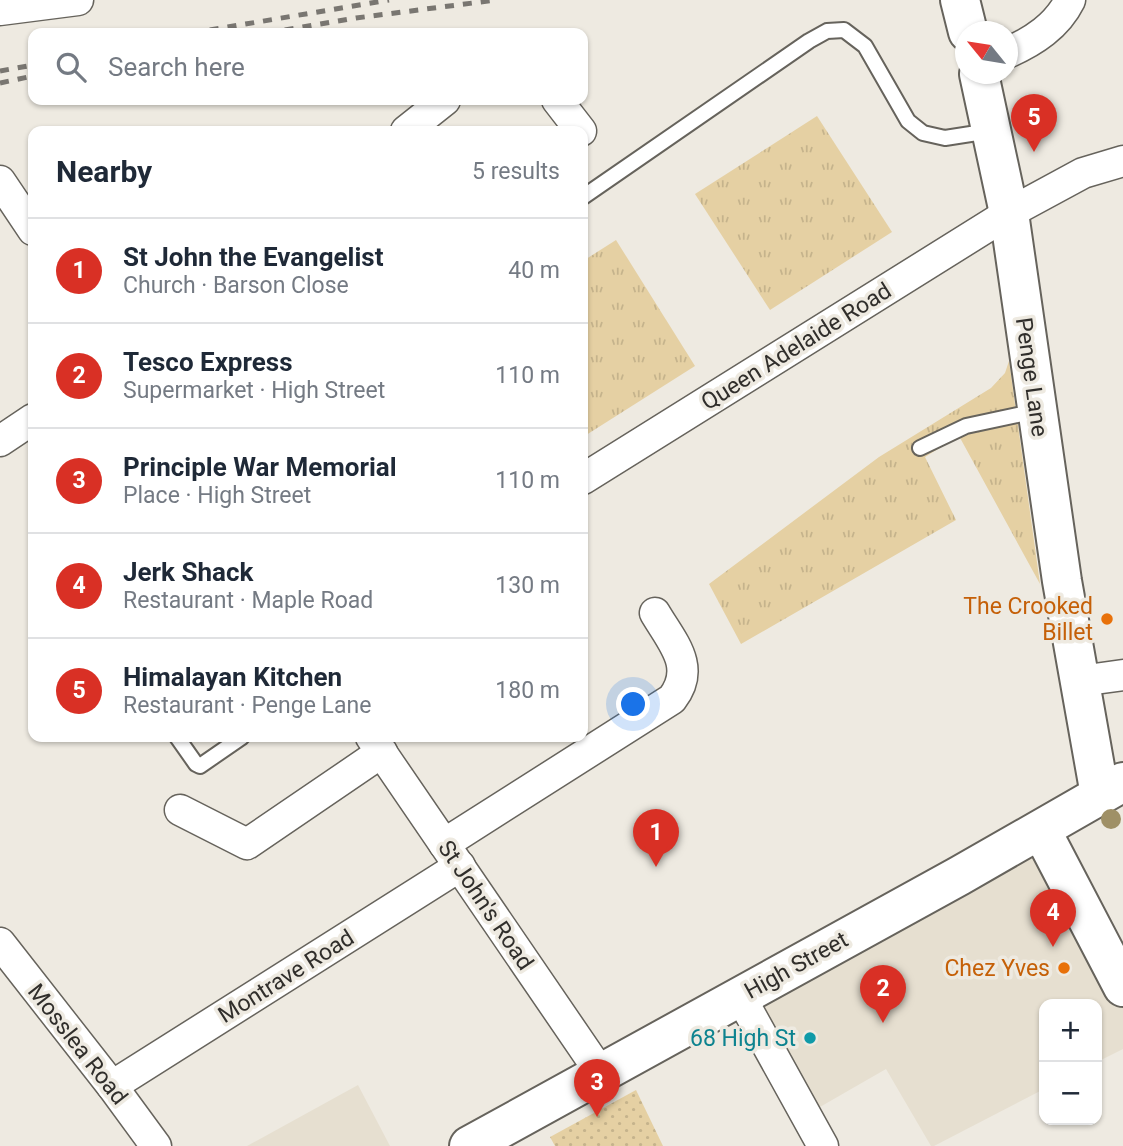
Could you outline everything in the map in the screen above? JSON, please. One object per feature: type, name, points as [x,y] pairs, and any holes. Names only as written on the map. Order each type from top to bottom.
[{"type":"street","points":[[0,10],[78,0]]},
{"type":"street","points":[[960,0],[965,21]]},
{"type":"street","points":[[1018,48],[1048,29],[1063,13],[1070,0]]},
{"type":"street","name":"Penge Lane","points":[[981,84],[1009,213],[1062,581],[1080,681],[1111,788]]},
{"type":"street","points":[[412,126],[440,105]]},
{"type":"street","points":[[561,105],[577,126]]},
{"type":"street","name":"Queen Adelaide Road","points":[[588,475],[1009,213],[1083,173],[1123,161]]},
{"type":"street","points":[[0,181],[28,223]]},
{"type":"street","points":[[0,441],[28,422]]},
{"type":"street","name":"Montrave Road","points":[[112,1086],[374,920],[452,855],[672,699],[680,690],[683,663],[655,613]]},
{"type":"street","points":[[1080,681],[1123,675]]},
{"type":"street","points":[[180,810],[247,844],[377,744]]},
{"type":"street","name":"St John's Road","points":[[377,744],[600,1072]]},
{"type":"street","name":"High Street","points":[[469,1146],[1041,830],[1111,788]]},
{"type":"street","points":[[1041,830],[1122,981]]},
{"type":"street","name":"Mosslea Road","points":[[0,943],[156,1146]]},
{"type":"street","points":[[740,996],[823,1146]]},
{"type":"lane","points":[[588,194],[827,31],[844,30],[865,46],[908,121],[922,133],[944,138],[991,131]]},
{"type":"lane","points":[[920,449],[966,426],[1037,411]]},
{"type":"lane","points":[[181,742],[200,766],[235,742]]},
{"type":"shaded area","points":[[1041,830],[1123,987],[1123,1049],[1102,1060],[1102,999],[1039,999],[1039,1092],[931,1146],[886,1069],[806,1115],[740,996]]},
{"type":"shaded area","points":[[358,1085],[390,1146],[247,1146]]},
{"type":"green space","points":[[817,116],[892,232],[770,310],[695,194]]},
{"type":"green space","points":[[616,240],[695,366],[588,434],[588,258]]},
{"type":"green space","points":[[1009,361],[1040,584],[959,436],[925,457],[956,520],[741,644],[709,584],[879,457],[991,388],[1005,373]]},
{"type":"green space","points":[[636,1090],[663,1146],[555,1146],[550,1137]]},
{"type":"railway","points":[[222,28],[389,0]]},
{"type":"railway","points":[[297,28],[496,0]]},
{"type":"railway","points":[[0,71],[28,66]]},
{"type":"railway","points":[[0,83],[28,77]]},
{"type":"place","name":"Himalayan Kitchen","points":[[1034,152]]},
{"type":"place","name":"The Crooked Billet","points":[[1107,619]]},
{"type":"place","name":"St John the Evangelist","points":[[656,867]]},
{"type":"place","name":"Jerk Shack","points":[[1053,947]]},
{"type":"place","name":"Chez Yves","points":[[1064,968]]},
{"type":"place","name":"Tesco Express","points":[[883,1023]]},
{"type":"place","name":"68 High St","points":[[810,1038]]},
{"type":"place","name":"Principle War Memorial","points":[[597,1117]]}]
